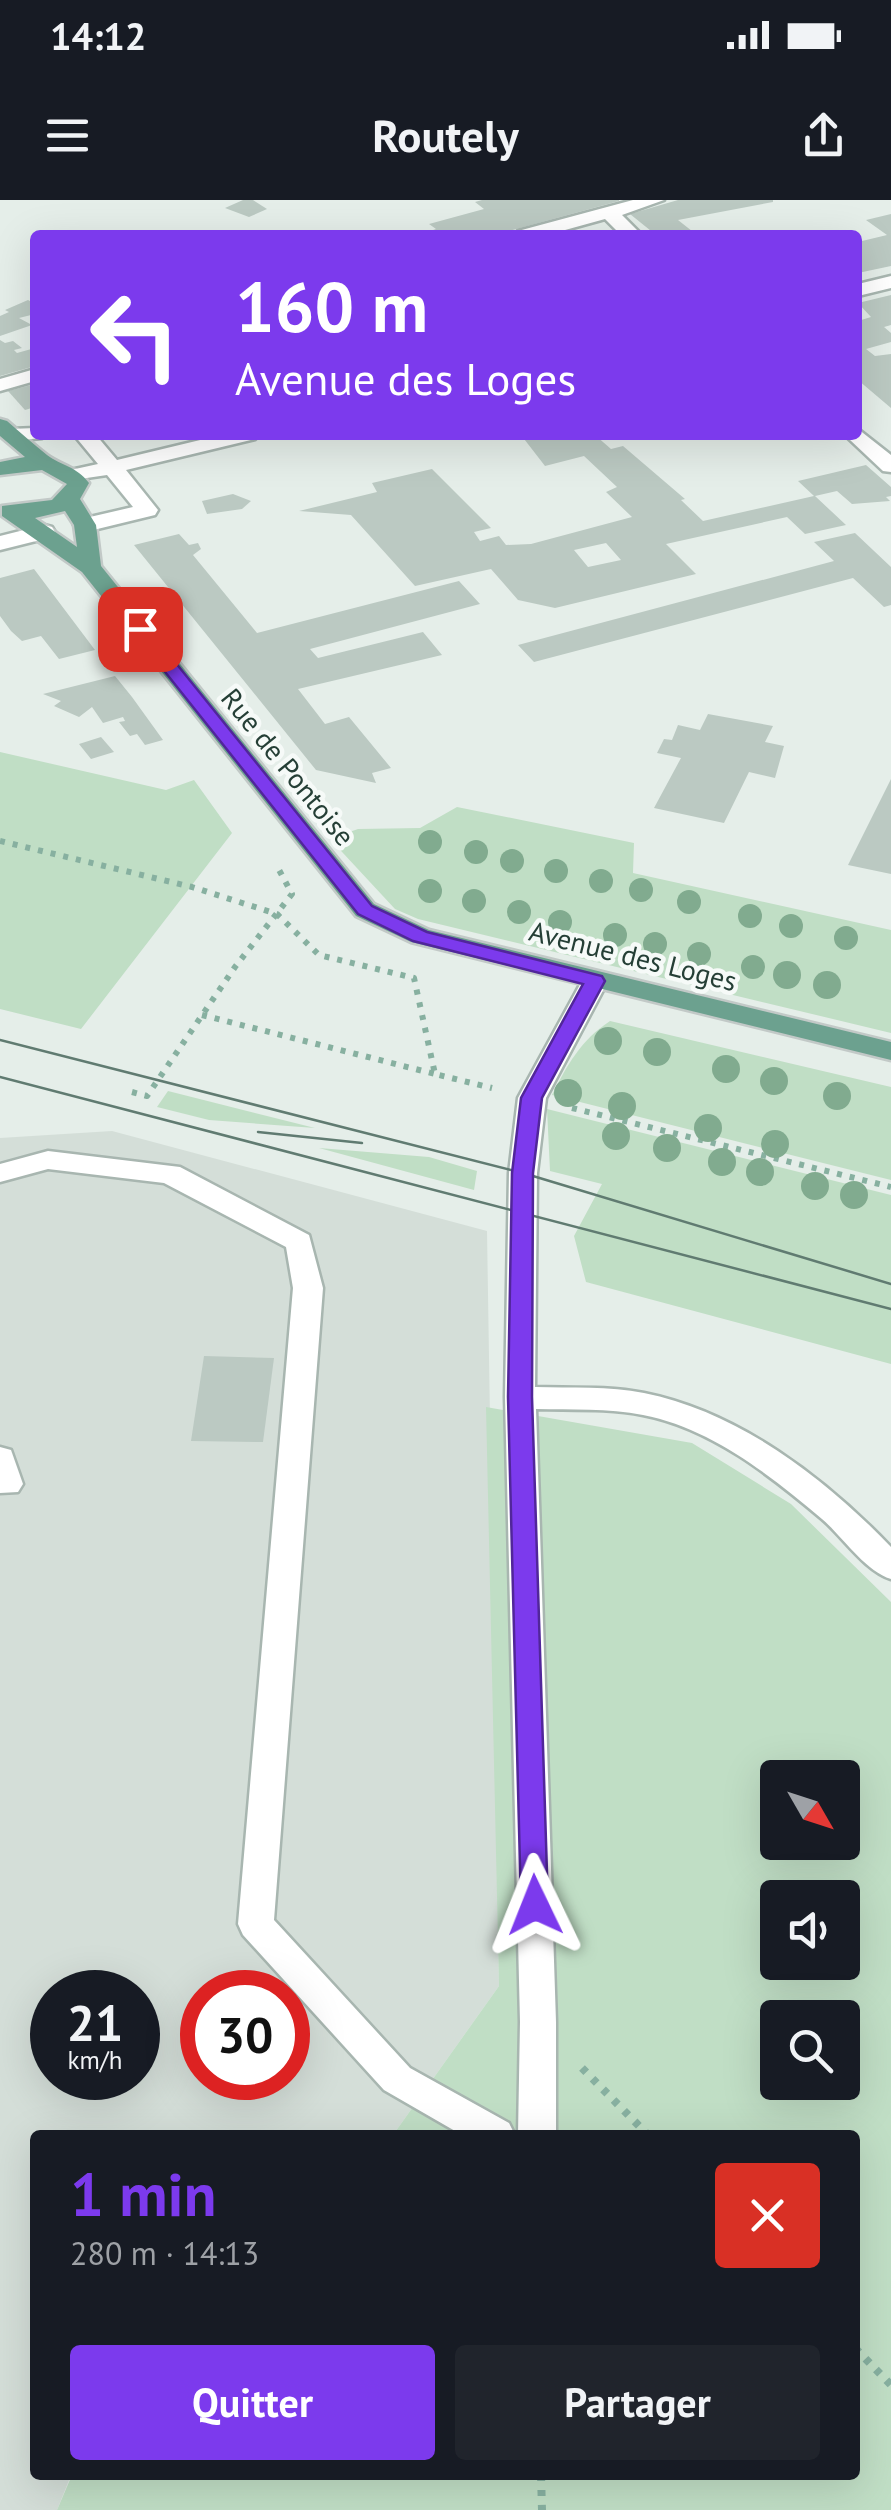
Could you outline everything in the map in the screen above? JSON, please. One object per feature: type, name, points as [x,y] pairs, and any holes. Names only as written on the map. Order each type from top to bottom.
[{"type":"main road","points":[[6,430],[46,464],[74,476],[77,489],[69,499],[40,511],[6,510]]},
{"type":"main road","points":[[0,470],[46,464]]},
{"type":"main road","points":[[69,499],[84,525],[90,566]]},
{"type":"main road","name":"Rue de Pontoise","points":[[6,510],[90,566],[365,910]]},
{"type":"main road","name":"Avenue des Loges","points":[[365,910],[420,936],[891,1050]]},
{"type":"street","points":[[544,230],[655,200]]},
{"type":"street","points":[[609,213],[627,230]]},
{"type":"street","points":[[862,289],[891,282]]},
{"type":"street","points":[[0,385],[30,376]]},
{"type":"street","points":[[84,525],[147,510],[89,440]]},
{"type":"street","points":[[74,476],[227,440]]},
{"type":"street","points":[[862,440],[891,466]]},
{"type":"street","points":[[0,543],[44,532]]},
{"type":"street","points":[[537,2130],[538,2022],[520,1397],[523,1173],[532,1098],[595,981]]},
{"type":"street","points":[[0,1173],[48,1160],[170,1174],[299,1242],[308,1288],[256,1924],[397,2079],[487,2130]]},
{"type":"street","points":[[520,1397],[644,1404],[715,1428],[834,1511],[891,1567]]},
{"type":"path","points":[[0,840],[192,887],[278,914],[319,955],[414,978],[436,1074]]},
{"type":"path","points":[[132,1092],[147,1096],[278,914]]},
{"type":"path","points":[[202,1015],[891,1187]]},
{"type":"path","points":[[538,2022],[643,2130]]},
{"type":"path","points":[[860,2353],[891,2385]]},
{"type":"path","points":[[541,2480],[542,2510]]},
{"type":"shaded area","points":[[112,1131],[487,1231],[499,1986],[397,2130],[30,2130],[30,2480],[69,2480],[57,2510],[0,2510],[0,1138]]},
{"type":"green space","points":[[0,752],[166,790],[194,780],[232,833],[81,1029],[0,1009]]},
{"type":"green space","points":[[457,807],[634,843],[633,873],[891,930],[891,1033],[418,919],[395,909],[330,839],[358,829],[420,828]]},
{"type":"green space","points":[[610,1021],[891,1087],[891,1180],[552,1095],[576,1054]]},
{"type":"green space","points":[[168,1091],[315,1128],[209,1120],[157,1107]]},
{"type":"green space","points":[[547,1109],[891,1195],[891,1364],[586,1282],[574,1236],[602,1184],[550,1171]]},
{"type":"green space","points":[[319,1148],[429,1157],[477,1171],[474,1190]]},
{"type":"green space","points":[[486,1407],[692,1443],[791,1504],[891,1602],[891,2510],[57,2510],[70,2480],[860,2480],[860,2130],[397,2130],[499,1986]]},
{"type":"building","points":[[253,200],[267,209],[249,217],[225,208]]},
{"type":"building","points":[[619,200],[512,230],[433,230],[436,229],[429,224],[484,209],[475,202]]},
{"type":"building","points":[[678,200],[773,200],[678,220],[691,230],[650,230],[630,214]]},
{"type":"building","points":[[891,214],[891,266],[862,272],[862,241],[887,235],[866,220]]},
{"type":"building","points":[[891,295],[891,325],[884,327],[891,333],[891,342],[866,349],[875,356],[891,354],[891,408],[862,383],[862,320],[871,317],[862,302]]},
{"type":"building","points":[[30,301],[30,315],[19,318],[30,326],[0,336],[0,316],[9,312],[5,310]]},
{"type":"building","points":[[0,340],[13,341],[22,348],[14,350],[17,353],[30,349],[30,367],[0,376]]},
{"type":"building","points":[[30,385],[30,408],[25,410],[8,391]]},
{"type":"building","points":[[525,440],[601,440],[611,449],[623,446],[685,499],[681,500],[703,521],[814,496],[798,481],[866,465],[891,487],[891,496],[886,497],[890,501],[852,504],[837,491],[815,496],[846,525],[805,534],[787,517],[666,544],[696,574],[555,608],[518,600],[491,569],[415,586],[351,515],[299,511],[377,492],[372,483],[432,469],[491,528],[474,532],[480,541],[499,536],[506,545],[531,544],[632,517],[606,492],[617,487],[584,456],[545,466]],"holes":[[[606,543],[621,560],[588,567],[574,550]]]},
{"type":"building","points":[[233,494],[251,501],[242,509],[207,514],[202,501]]},
{"type":"building","points":[[855,533],[891,567],[891,605],[884,607],[853,578],[534,662],[518,645],[834,561],[814,542]]},
{"type":"building","points":[[179,534],[189,545],[198,543],[201,549],[193,555],[257,633],[459,581],[480,604],[310,649],[318,658],[423,632],[442,655],[298,689],[325,724],[349,717],[391,768],[372,773],[376,783],[316,770],[134,545]]},
{"type":"building","points":[[34,569],[95,650],[59,659],[41,636],[22,641],[11,631],[0,616],[0,578]]},
{"type":"building","points":[[115,676],[163,740],[145,745],[137,734],[130,736],[119,722],[125,721],[123,717],[103,723],[92,707],[79,717],[54,706],[61,701],[43,694]]},
{"type":"building","points":[[708,714],[773,726],[765,742],[784,746],[775,778],[749,772],[724,823],[654,808],[681,758],[657,753],[664,739],[672,740],[678,725],[700,730]]},
{"type":"building","points":[[101,737],[114,752],[91,759],[79,744]]},
{"type":"building","points":[[891,779],[891,874],[848,865]]},
{"type":"building","points":[[204,1356],[274,1358],[263,1442],[191,1441]]},
{"type":"tram line","points":[[0,1040],[523,1173],[891,1284]]},
{"type":"tram line","points":[[0,1077],[891,1309]]},
{"type":"tram line","points":[[258,1132],[362,1143]]},
{"type":"route","points":[[140,629],[365,910],[420,936],[595,981],[532,1098],[523,1173],[520,1397],[535,1905]]}]
